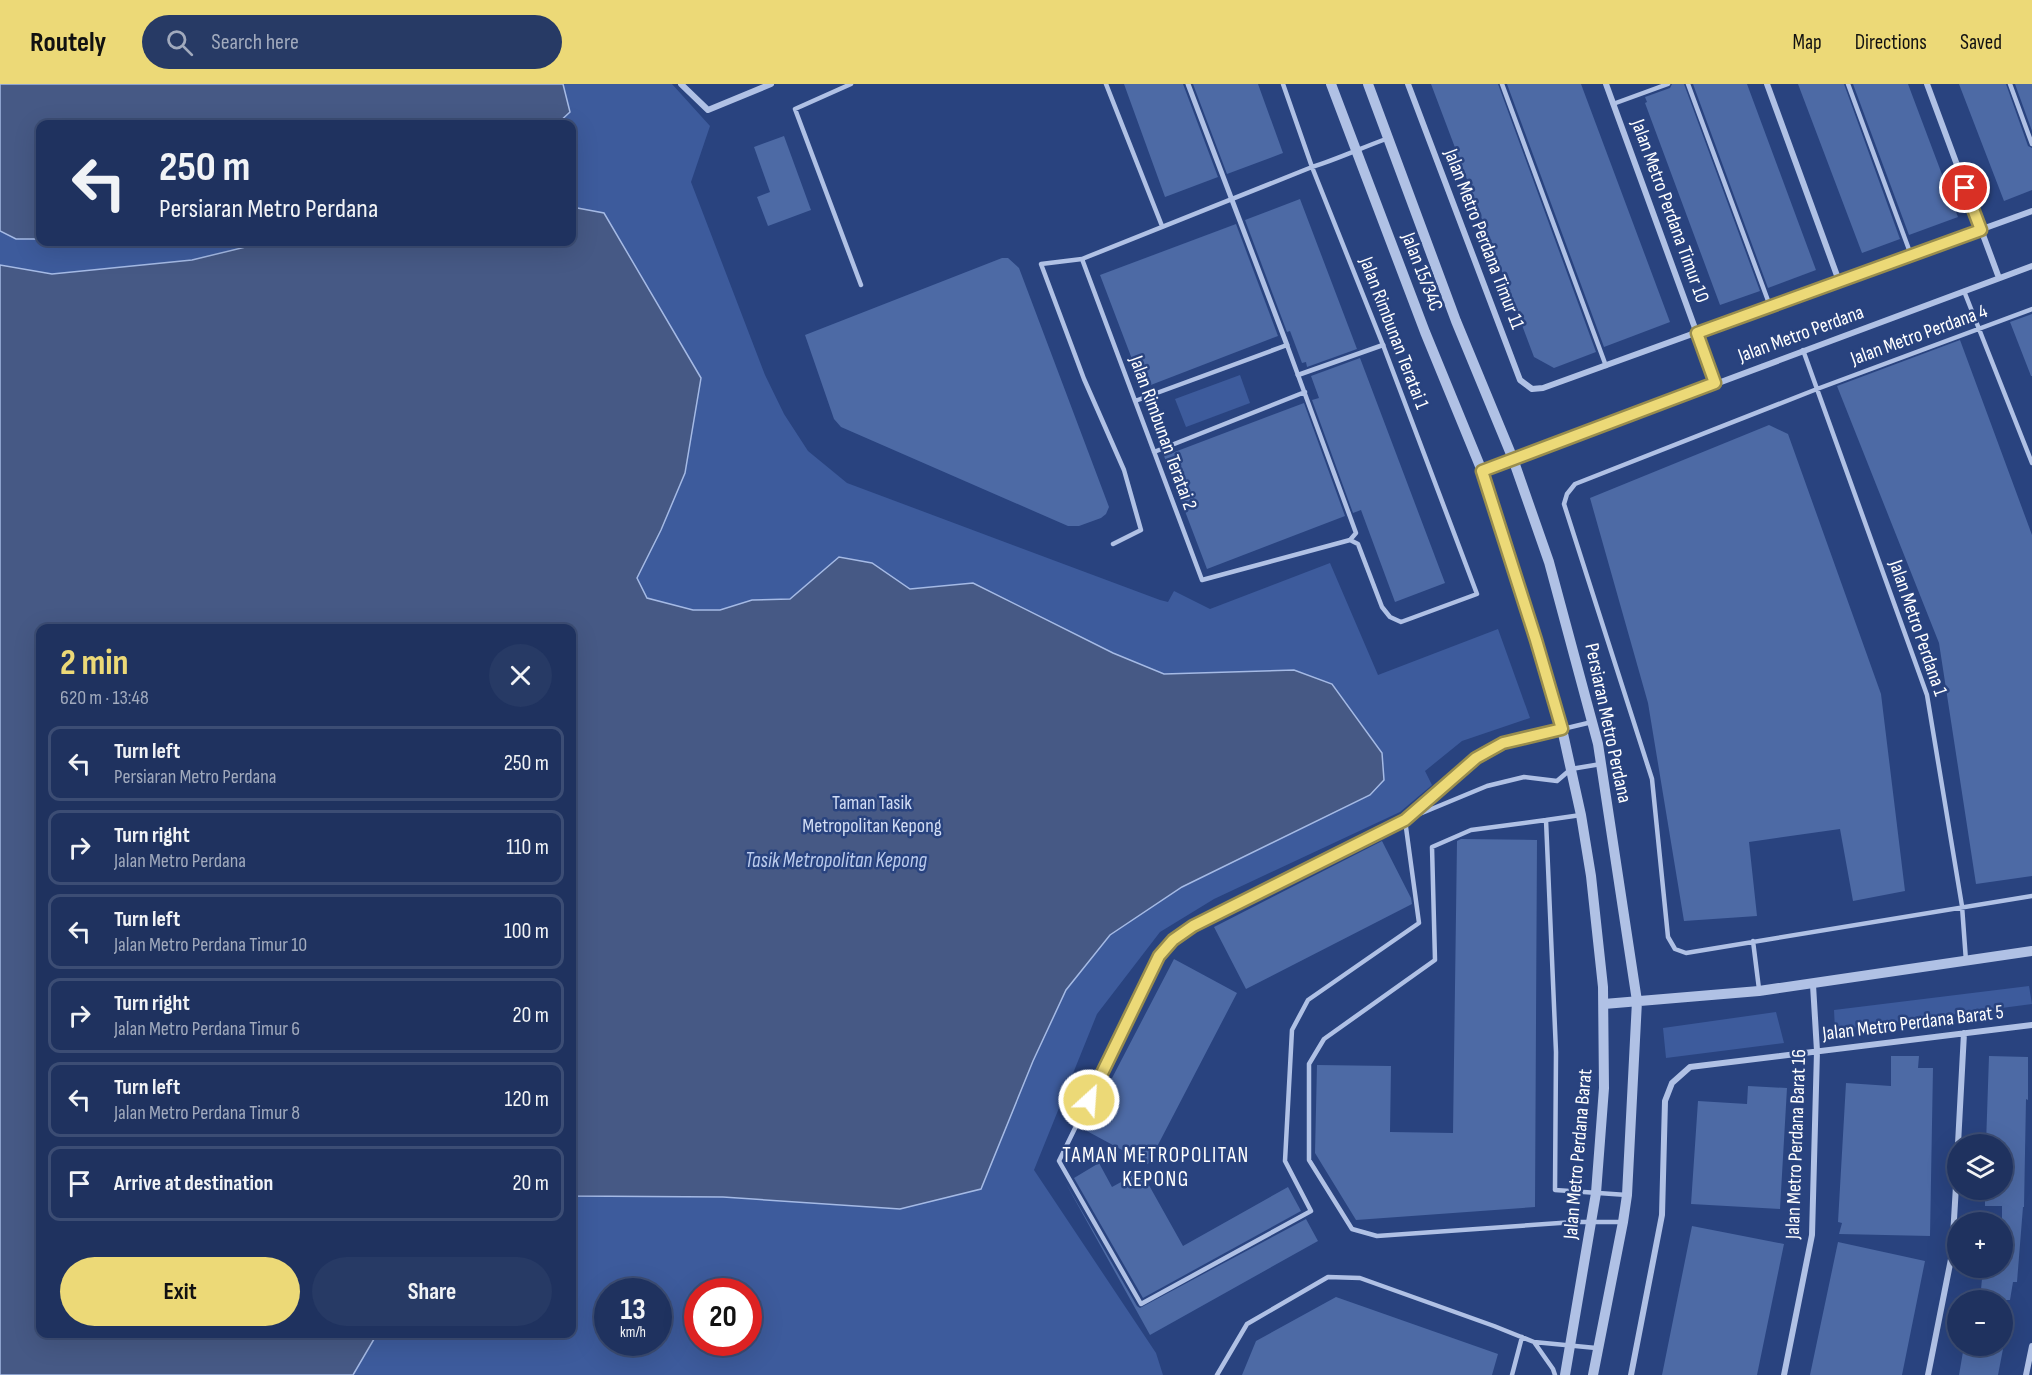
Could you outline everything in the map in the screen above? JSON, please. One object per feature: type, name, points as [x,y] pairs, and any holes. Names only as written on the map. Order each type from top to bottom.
[{"type":"street","points":[[681,84],[705,109],[711,110],[771,84]]},
{"type":"street","points":[[1188,84],[1287,345]]},
{"type":"street","name":"Jalan 15/34C","points":[[1330,84],[1425,332],[1482,471]]},
{"type":"street","name":"Jalan 15/34C","points":[[1368,84],[1456,321],[1513,459]]},
{"type":"street","name":"Jalan Metro Perdana Timur 11","points":[[1408,84],[1520,380],[1532,389],[1544,388],[1606,366]]},
{"type":"street","name":"Jalan Metro Perdana Timur 10","points":[[1606,84],[1715,383]]},
{"type":"street","points":[[1767,84],[1839,281]]},
{"type":"street","points":[[1927,84],[1999,278]]},
{"type":"street","points":[[1606,366],[2032,211]]},
{"type":"street","name":"Jalan Metro Perdana","points":[[1482,471],[2032,266]]},
{"type":"street","points":[[1298,375],[1383,345]]},
{"type":"street","name":"Persiaran Metro Perdana","points":[[1513,459],[1549,562],[1593,722],[1637,1001]]},
{"type":"street","points":[[1482,471],[1562,729],[1592,876],[1604,1004],[1813,985],[2032,951]]},
{"type":"street","name":"Jalan Metro Perdana Barat 16","points":[[1784,1375],[1812,1235],[1817,1052],[1813,985]]},
{"type":"street","points":[[1593,1375],[1627,1195],[1637,1001]]},
{"type":"street","name":"Jalan Metro Perdana Barat","points":[[1565,1375],[1596,1193],[1604,1088],[1604,1004]]},
{"type":"street","name":"Jalan Metro Perdana Barat 5","points":[[1631,1375],[1662,1215],[1665,1101],[1672,1083],[1690,1067],[2032,1025]]},
{"type":"street","points":[[1959,1134],[1964,1033]]},
{"type":"street","points":[[1928,1375],[1952,1254],[1955,1200]]},
{"type":"street","points":[[2026,1375],[2032,1346]]},
{"type":"lane","points":[[851,84],[795,109],[861,285]]},
{"type":"lane","points":[[1106,84],[1162,226]]},
{"type":"lane","name":"Jalan Rimbunan Teratai 1","points":[[1283,84],[1312,167],[1383,345],[1477,594],[1401,622],[1390,617],[1382,607],[1358,544],[1350,540]]},
{"type":"lane","points":[[1502,84],[1606,366]]},
{"type":"lane","points":[[1614,104],[1668,84]]},
{"type":"lane","points":[[1688,84],[1770,306]]},
{"type":"lane","points":[[1848,84],[1911,255]]},
{"type":"lane","points":[[2010,84],[2032,144]]},
{"type":"lane","points":[[1113,544],[1141,530],[1124,470],[1084,379],[1041,264],[1082,258],[1388,138]]},
{"type":"lane","name":"Jalan Rimbunan Teratai 2","points":[[1082,258],[1202,580],[1350,540]]},
{"type":"lane","points":[[1964,291],[2032,463]]},
{"type":"lane","name":"Jalan Metro Perdana 4","points":[[1753,941],[1686,953],[1675,949],[1668,937],[1652,780],[1564,504],[1567,494],[1575,484],[1817,389],[2032,309]]},
{"type":"lane","points":[[1135,401],[1287,345],[1356,533],[1350,540]]},
{"type":"lane","name":"Jalan Metro Perdana 1","points":[[1803,350],[1927,695],[1962,906],[1966,961]]},
{"type":"lane","points":[[1154,452],[1305,392]]},
{"type":"lane","points":[[1405,820],[1476,758],[1503,743],[1593,722]]},
{"type":"lane","points":[[1405,820],[1419,923],[1308,1000],[1292,1030],[1285,1161],[1311,1211],[1141,1304],[1059,1161],[1159,956],[1173,940],[1193,926],[1405,820],[1487,786],[1524,777],[1557,781],[1571,769],[1601,764]]},
{"type":"lane","points":[[1581,815],[1471,830],[1432,847],[1435,960],[1324,1039],[1309,1064],[1309,1160],[1352,1229],[1377,1236],[1623,1222]]},
{"type":"lane","points":[[1546,820],[1556,1052],[1555,1190],[1627,1195]]},
{"type":"lane","points":[[1759,991],[1753,941],[2032,896]]},
{"type":"lane","points":[[1217,1375],[1247,1324],[1328,1277],[1360,1278],[1533,1342],[1599,1348]]},
{"type":"lane","points":[[1512,1375],[1522,1337]]},
{"type":"lane","points":[[1533,1342],[1555,1375]]},
{"type":"green space","name":"Tasik Metropolitan Kepong","points":[[0,84],[672,84],[710,126],[691,182],[765,375],[784,414],[808,451],[847,483],[1160,600],[1168,602],[1174,591],[1210,609],[1330,563],[1378,675],[1498,629],[1530,718],[1462,741],[1425,771],[1432,785],[1400,812],[1214,899],[1160,932],[1097,1014],[1034,1170],[1156,1353],[1163,1375],[0,1375]]},
{"type":"green space","points":[[1240,375],[1250,403],[1186,427],[1175,399]]},
{"type":"green space","points":[[2029,986],[2032,1004],[1835,1030],[1834,1010]]},
{"type":"green space","points":[[1776,1012],[1784,1043],[1666,1058],[1663,1028]]},
{"type":"water","points":[[0,84],[563,84],[570,112],[561,120],[36,120],[36,239],[16,239],[0,231]]},
{"type":"water","name":"Tasik Metropolitan Kepong","points":[[576,208],[604,213],[701,378],[685,473],[661,530],[637,578],[647,598],[693,610],[720,610],[752,600],[790,599],[839,557],[872,563],[910,589],[973,583],[1113,653],[1164,674],[1294,670],[1332,684],[1382,753],[1384,780],[1370,795],[1182,887],[1110,935],[1066,990],[1033,1061],[981,1189],[900,1209],[723,1197],[576,1196],[576,624],[36,624],[36,1338],[375,1338],[353,1375],[0,1375],[0,265],[52,274],[192,260],[250,246],[576,246]]},
{"type":"building","points":[[1124,84],[1183,84],[1218,177],[1165,197]]},
{"type":"building","points":[[1193,84],[1258,84],[1283,153],[1227,174]]},
{"type":"building","points":[[1431,84],[1498,84],[1596,352],[1554,368],[1534,357]]},
{"type":"building","points":[[1507,84],[1581,84],[1670,322],[1604,347]]},
{"type":"building","points":[[1672,84],[1684,84],[1760,291],[1720,305],[1645,103],[1647,102],[1645,97],[1670,88]]},
{"type":"building","points":[[1693,84],[1747,84],[1816,270],[1768,288]]},
{"type":"building","points":[[1798,84],[1844,84],[1900,239],[1862,253]]},
{"type":"building","points":[[1853,84],[1908,84],[1958,217],[1909,235]]},
{"type":"building","points":[[1959,84],[2006,84],[2028,146],[2032,148],[2032,190],[2004,201]]},
{"type":"building","points":[[2015,84],[2032,84],[2032,131]]},
{"type":"building","points":[[784,136],[811,210],[768,226],[757,197],[770,192],[754,147]]},
{"type":"building","points":[[1300,199],[1357,349],[1307,367],[1306,362],[1302,363],[1290,331],[1287,332],[1245,220]]},
{"type":"building","points":[[1236,224],[1278,336],[1143,388],[1100,275]]},
{"type":"building","points":[[1002,258],[1008,258],[1019,268],[1109,507],[1101,518],[1079,526],[1068,526],[841,427],[834,419],[805,335]]},
{"type":"building","points":[[2032,314],[2032,376],[2031,376],[2010,322]]},
{"type":"building","points":[[1960,340],[2032,535],[2032,876],[1976,884],[1939,643],[1837,386]]},
{"type":"building","points":[[1360,358],[1445,583],[1395,602],[1361,510],[1353,513],[1312,400],[1319,398],[1311,376]]},
{"type":"building","points":[[1304,403],[1345,516],[1207,569],[1164,456]]},
{"type":"building","points":[[1769,425],[1788,434],[1881,694],[1905,891],[1853,901],[1840,829],[1749,842],[1757,916],[1684,921],[1648,703],[1590,498]]},
{"type":"building","points":[[1461,839],[1537,840],[1535,1207],[1356,1220],[1315,1153],[1317,1065],[1391,1066],[1390,1132],[1453,1133],[1457,841]]},
{"type":"building","points":[[1382,841],[1412,904],[1246,989],[1214,927]]},
{"type":"building","points":[[1174,959],[1237,993],[1148,1164],[1085,1130]]},
{"type":"building","points":[[1891,1056],[1919,1056],[1918,1068],[1933,1068],[1930,1236],[1839,1234],[1842,1223],[1838,1222],[1846,1083],[1891,1086]]},
{"type":"building","points":[[1989,1056],[2028,1057],[2024,1207],[2017,1282],[2013,1282],[2012,1290],[1981,1290],[1982,1278],[2013,1278],[2013,1212],[2002,1212],[2002,1206],[1985,1206],[1985,1200],[2013,1200],[2013,1134],[1986,1134]]},
{"type":"building","points":[[1748,1086],[1787,1088],[1780,1209],[1691,1204],[1698,1101],[1747,1104]]},
{"type":"building","points":[[1099,1163],[1112,1187],[1141,1171],[1183,1246],[1288,1187],[1301,1211],[1143,1298],[1074,1178]]},
{"type":"building","points":[[1065,1182],[1140,1308],[1306,1219],[1318,1241],[1150,1335]]},
{"type":"building","points":[[1692,1226],[1784,1244],[1757,1375],[1662,1375]]},
{"type":"building","points":[[1838,1242],[1925,1261],[1902,1375],[1810,1375]]},
{"type":"building","points":[[1336,1297],[1498,1354],[1492,1375],[1242,1375],[1256,1341]]},
{"type":"building","points":[[1962,1356],[2002,1356],[1998,1375],[1959,1375]]},
{"type":"district","name":"TAMAN METROPOLITAN KEPONG","points":[[1156,1167]]},
{"type":"route","points":[[1089,1100],[1159,956],[1173,940],[1193,926],[1405,820],[1476,758],[1503,743],[1562,729],[1482,471],[1715,383],[1697,333],[1981,230],[1965,188]]},
{"type":"park label","name":"Taman Tasik Metropolitan Kepong","points":[[872,814]]}]
